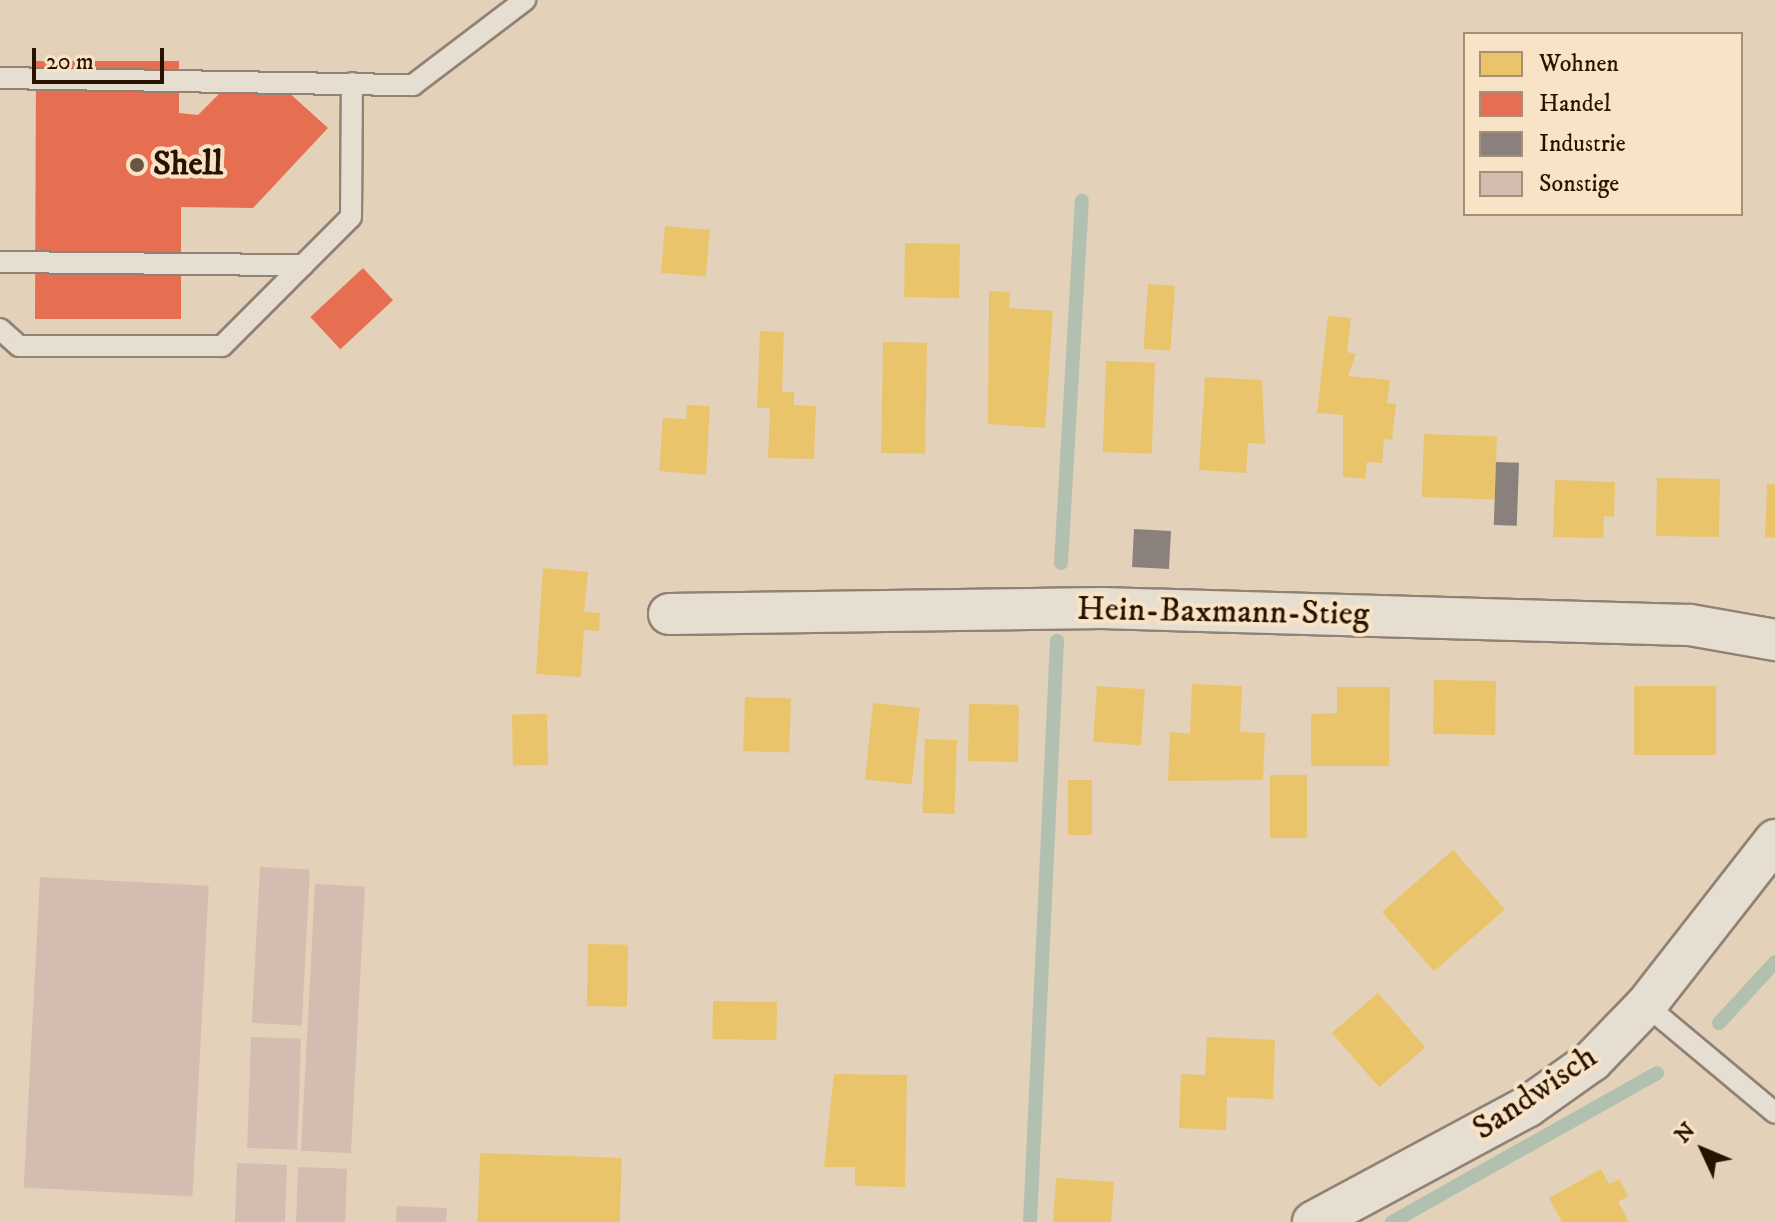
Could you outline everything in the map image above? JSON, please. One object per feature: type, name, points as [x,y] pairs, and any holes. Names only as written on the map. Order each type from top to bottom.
[{"type":"street","name":"Hein-Baxmann-Stieg","points":[[669,614],[1102,608],[1690,625],[1775,640]]},
{"type":"street","name":"Sandwisch","points":[[1313,1222],[1527,1107],[1592,1061],[1646,1005],[1775,840]]},
{"type":"lane","points":[[0,78],[413,85],[525,0]]},
{"type":"lane","points":[[0,329],[19,346],[222,346],[351,217],[352,83]]},
{"type":"lane","points":[[0,262],[303,265]]},
{"type":"lane","points":[[1646,1005],[1775,1113]]},
{"type":"building: Wohnen","points":[[665,226],[710,230],[706,277],[661,273]]},
{"type":"building: Wohnen","points":[[905,243],[960,244],[959,298],[904,297]]},
{"type":"building: Wohnen","points":[[1148,284],[1175,286],[1170,351],[1143,349]]},
{"type":"building: Wohnen","points":[[989,291],[1010,292],[1009,308],[1053,311],[1045,428],[988,424]]},
{"type":"building: Wohnen","points":[[1328,316],[1351,318],[1347,352],[1356,354],[1348,376],[1390,380],[1387,403],[1396,404],[1392,440],[1384,439],[1382,463],[1367,462],[1365,479],[1343,477],[1343,415],[1317,413]]},
{"type":"building: Wohnen","points":[[760,331],[784,332],[782,392],[794,392],[794,405],[816,406],[814,459],[768,458],[770,408],[757,408]]},
{"type":"building: Wohnen","points":[[883,342],[927,343],[925,454],[881,453]]},
{"type":"building: Wohnen","points":[[1106,361],[1155,363],[1152,454],[1103,452]]},
{"type":"building: Wohnen","points":[[1205,377],[1262,380],[1265,444],[1248,443],[1246,473],[1199,470]]},
{"type":"building: Wohnen","points":[[687,405],[710,406],[706,475],[659,471],[663,418],[686,419]]},
{"type":"building: Wohnen","points":[[1424,434],[1497,437],[1495,500],[1422,497]]},
{"type":"building: Wohnen","points":[[1657,478],[1720,479],[1719,537],[1656,536]]},
{"type":"building: Wohnen","points":[[1555,480],[1615,482],[1614,517],[1604,516],[1603,538],[1553,537]]},
{"type":"building: Wohnen","points":[[1767,484],[1775,484],[1775,538],[1765,537]]},
{"type":"building: Wohnen","points":[[543,568],[588,572],[584,612],[600,613],[599,631],[584,630],[581,677],[536,674]]},
{"type":"building: Wohnen","points":[[1434,680],[1496,681],[1495,735],[1433,734]]},
{"type":"building: Wohnen","points":[[1192,684],[1242,686],[1240,732],[1265,733],[1263,780],[1168,781],[1170,732],[1190,734]]},
{"type":"building: Wohnen","points":[[1097,686],[1145,689],[1141,745],[1093,742]]},
{"type":"building: Wohnen","points":[[1634,686],[1716,686],[1716,755],[1634,755]]},
{"type":"building: Wohnen","points":[[1337,687],[1390,687],[1389,766],[1311,766],[1311,714],[1337,713]]},
{"type":"building: Wohnen","points":[[745,697],[791,699],[789,753],[743,751]]},
{"type":"building: Wohnen","points":[[873,703],[920,708],[912,784],[865,780]]},
{"type":"building: Wohnen","points":[[969,704],[1019,705],[1018,762],[968,761]]},
{"type":"building: Wohnen","points":[[547,714],[548,765],[513,766],[512,715]]},
{"type":"building: Wohnen","points":[[925,739],[957,740],[954,814],[922,813]]},
{"type":"building: Wohnen","points":[[1270,775],[1307,775],[1307,838],[1270,838]]},
{"type":"building: Wohnen","points":[[1068,780],[1092,780],[1092,835],[1068,835]]},
{"type":"building: Wohnen","points":[[1453,850],[1505,910],[1434,971],[1382,912]]},
{"type":"building: Wohnen","points":[[588,944],[628,945],[627,1007],[587,1006]]},
{"type":"building: Wohnen","points":[[1378,993],[1425,1047],[1379,1087],[1332,1033]]},
{"type":"building: Wohnen","points":[[713,1001],[777,1002],[776,1040],[712,1039]]},
{"type":"building: Wohnen","points":[[1207,1037],[1275,1040],[1273,1099],[1227,1097],[1226,1130],[1179,1128],[1181,1074],[1205,1075]]},
{"type":"building: Wohnen","points":[[834,1074],[907,1075],[905,1187],[855,1186],[855,1167],[824,1167]]},
{"type":"building: Wohnen","points":[[480,1153],[622,1158],[620,1222],[478,1222]]},
{"type":"building: Wohnen","points":[[1601,1169],[1609,1184],[1619,1179],[1628,1196],[1618,1202],[1629,1222],[1562,1222],[1549,1198]]},
{"type":"building: Wohnen","points":[[1056,1178],[1114,1182],[1111,1222],[1053,1222]]},
{"type":"building: Handel","points":[[36,61],[179,61],[179,113],[198,115],[221,92],[287,91],[328,128],[253,208],[181,207],[181,319],[35,319]]},
{"type":"building: Handel","points":[[363,268],[393,300],[340,349],[310,317]]},
{"type":"building: Industrie","points":[[1496,462],[1519,463],[1517,526],[1494,525]]},
{"type":"building: Industrie","points":[[1134,529],[1171,531],[1169,569],[1132,567]]},
{"type":"building: Sonstige","points":[[260,867],[310,870],[302,1025],[252,1023]]},
{"type":"building: Sonstige","points":[[40,877],[209,886],[192,1196],[24,1188]]},
{"type":"building: Sonstige","points":[[315,884],[365,887],[351,1153],[301,1151]]},
{"type":"building: Sonstige","points":[[251,1037],[301,1039],[297,1150],[247,1148]]},
{"type":"building: Sonstige","points":[[237,1163],[287,1165],[285,1222],[235,1222]]},
{"type":"building: Sonstige","points":[[298,1167],[347,1169],[345,1222],[296,1222]]},
{"type":"building: Sonstige","points":[[397,1206],[447,1208],[446,1222],[396,1222]]},
{"type":"waterway","points":[[1061,563],[1082,201]]},
{"type":"waterway","points":[[1030,1222],[1057,641]]},
{"type":"waterway","points":[[1719,1023],[1775,962]]},
{"type":"waterway","points":[[1392,1222],[1657,1073]]},
{"type":"place","name":"Shell","points":[[137,165]]}]
